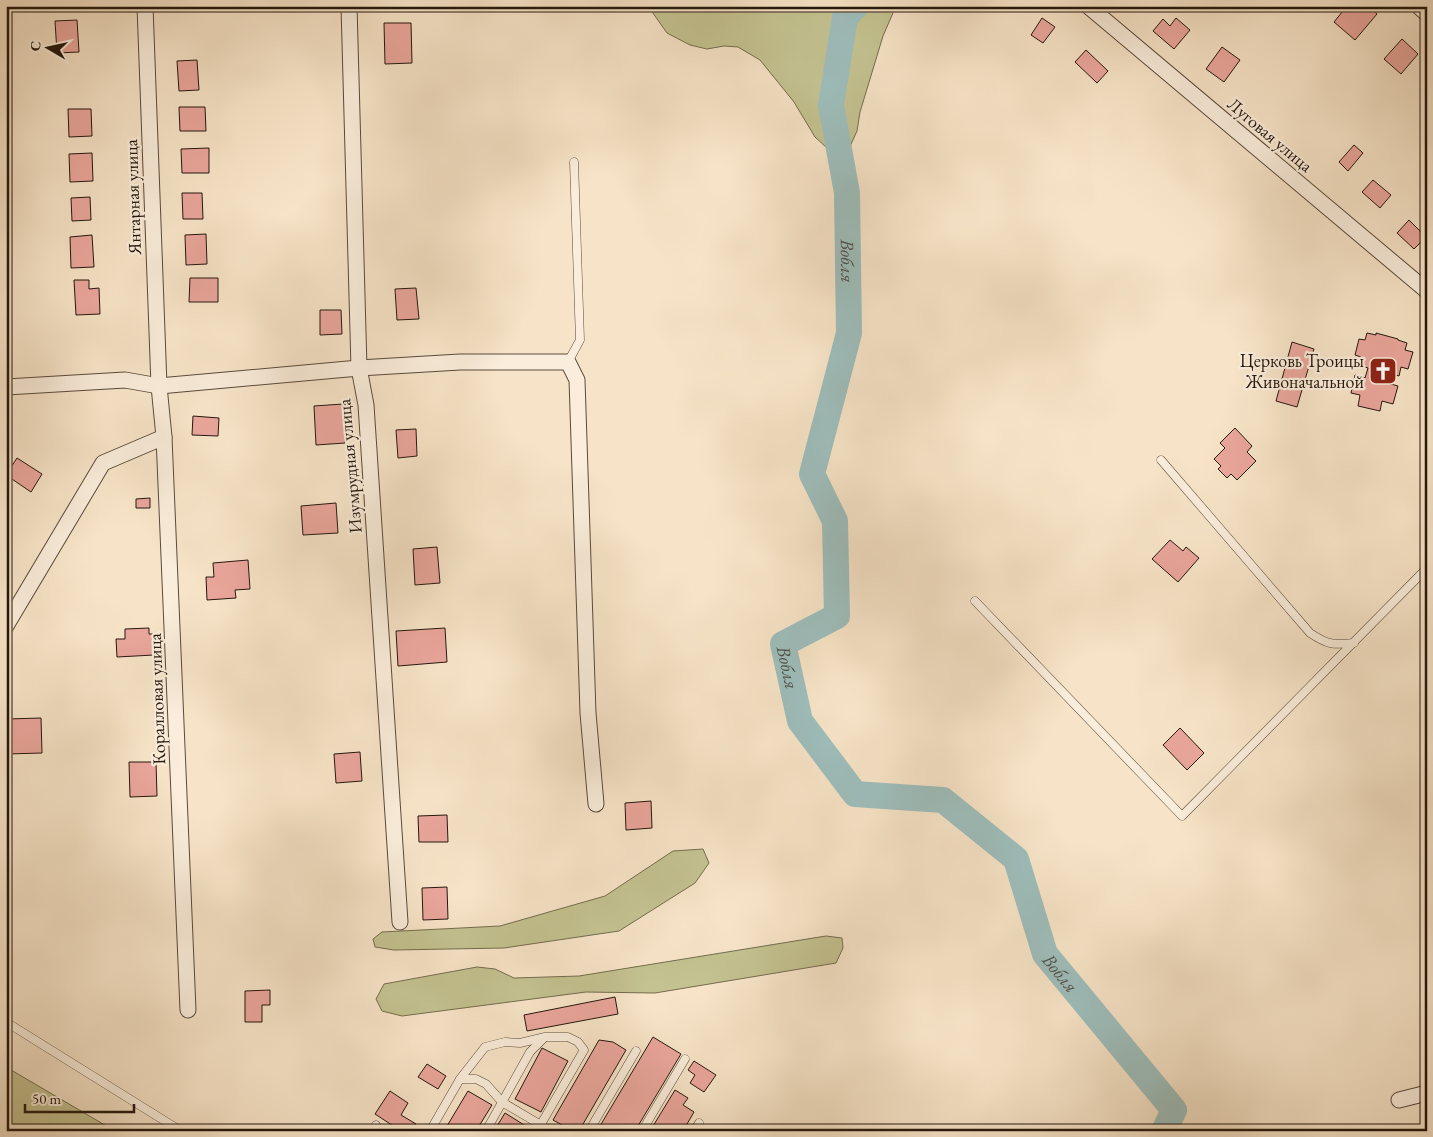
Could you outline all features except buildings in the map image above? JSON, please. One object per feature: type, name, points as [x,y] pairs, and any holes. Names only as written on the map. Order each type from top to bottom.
[{"type":"street","name":"Янтарная улица","points":[[145,6],[159,386]]},
{"type":"street","name":"Изумрудная улица","points":[[349,6],[359,368],[366,405],[400,922]]},
{"type":"street","name":"Луговая улица","points":[[1088,6],[1427,292]]},
{"type":"street","points":[[1418,6],[1427,14]]},
{"type":"street","points":[[6,387],[125,380],[159,386],[359,368],[460,362],[568,362],[577,380],[588,713],[596,804]]},
{"type":"street","name":"Коралловая улица","points":[[159,386],[164,437],[188,1010]]},
{"type":"street","points":[[6,626],[102,463],[164,437]]},
{"type":"street","points":[[1399,1100],[1427,1093]]},
{"type":"lane","points":[[568,362],[580,340],[574,162]]},
{"type":"lane","points":[[1161,460],[1310,632],[1323,642],[1336,645],[1354,643]]},
{"type":"lane","points":[[975,601],[1182,816],[1427,568]]},
{"type":"lane","points":[[6,1022],[181,1131]]},
{"type":"lane","points":[[486,1131],[530,1052],[545,1037]]},
{"type":"lane","points":[[430,1131],[460,1079],[485,1047],[505,1042],[520,1043],[545,1037],[568,1037],[578,1042],[584,1050],[539,1128]]},
{"type":"lane","points":[[589,1131],[636,1052]]},
{"type":"lane","points":[[642,1131],[685,1059]]},
{"type":"lane","points":[[460,1079],[476,1079],[486,1084],[502,1102],[539,1128],[551,1131]]},
{"type":"lane","points":[[694,1131],[699,1123]]},
{"type":"shaded area","points":[[648,6],[896,6],[883,36],[860,112],[857,131],[847,153],[839,159],[815,137],[794,102],[760,60],[738,47],[724,46],[707,49],[690,45],[667,33]]},
{"type":"shaded area","points":[[703,849],[709,863],[695,883],[619,931],[504,948],[394,950],[375,947],[373,939],[382,932],[500,926],[605,896],[673,851]]},
{"type":"shaded area","points":[[826,936],[842,938],[843,948],[836,963],[655,993],[586,992],[402,1016],[382,1011],[376,999],[384,984],[477,967],[495,969],[514,978],[579,976]]},
{"type":"shaded area","points":[[6,1067],[115,1131],[6,1131]]},
{"type":"waterway","name":"Вобля","points":[[856,6],[845,17],[831,105],[847,193],[849,333],[812,474],[835,521],[837,616],[783,644],[800,721],[855,794],[943,800],[1016,859],[1045,954],[1174,1110],[1164,1131]]},
{"type":"place","name":"Церковь Троицы Живоначальной","points":[[1383,371]]}]
